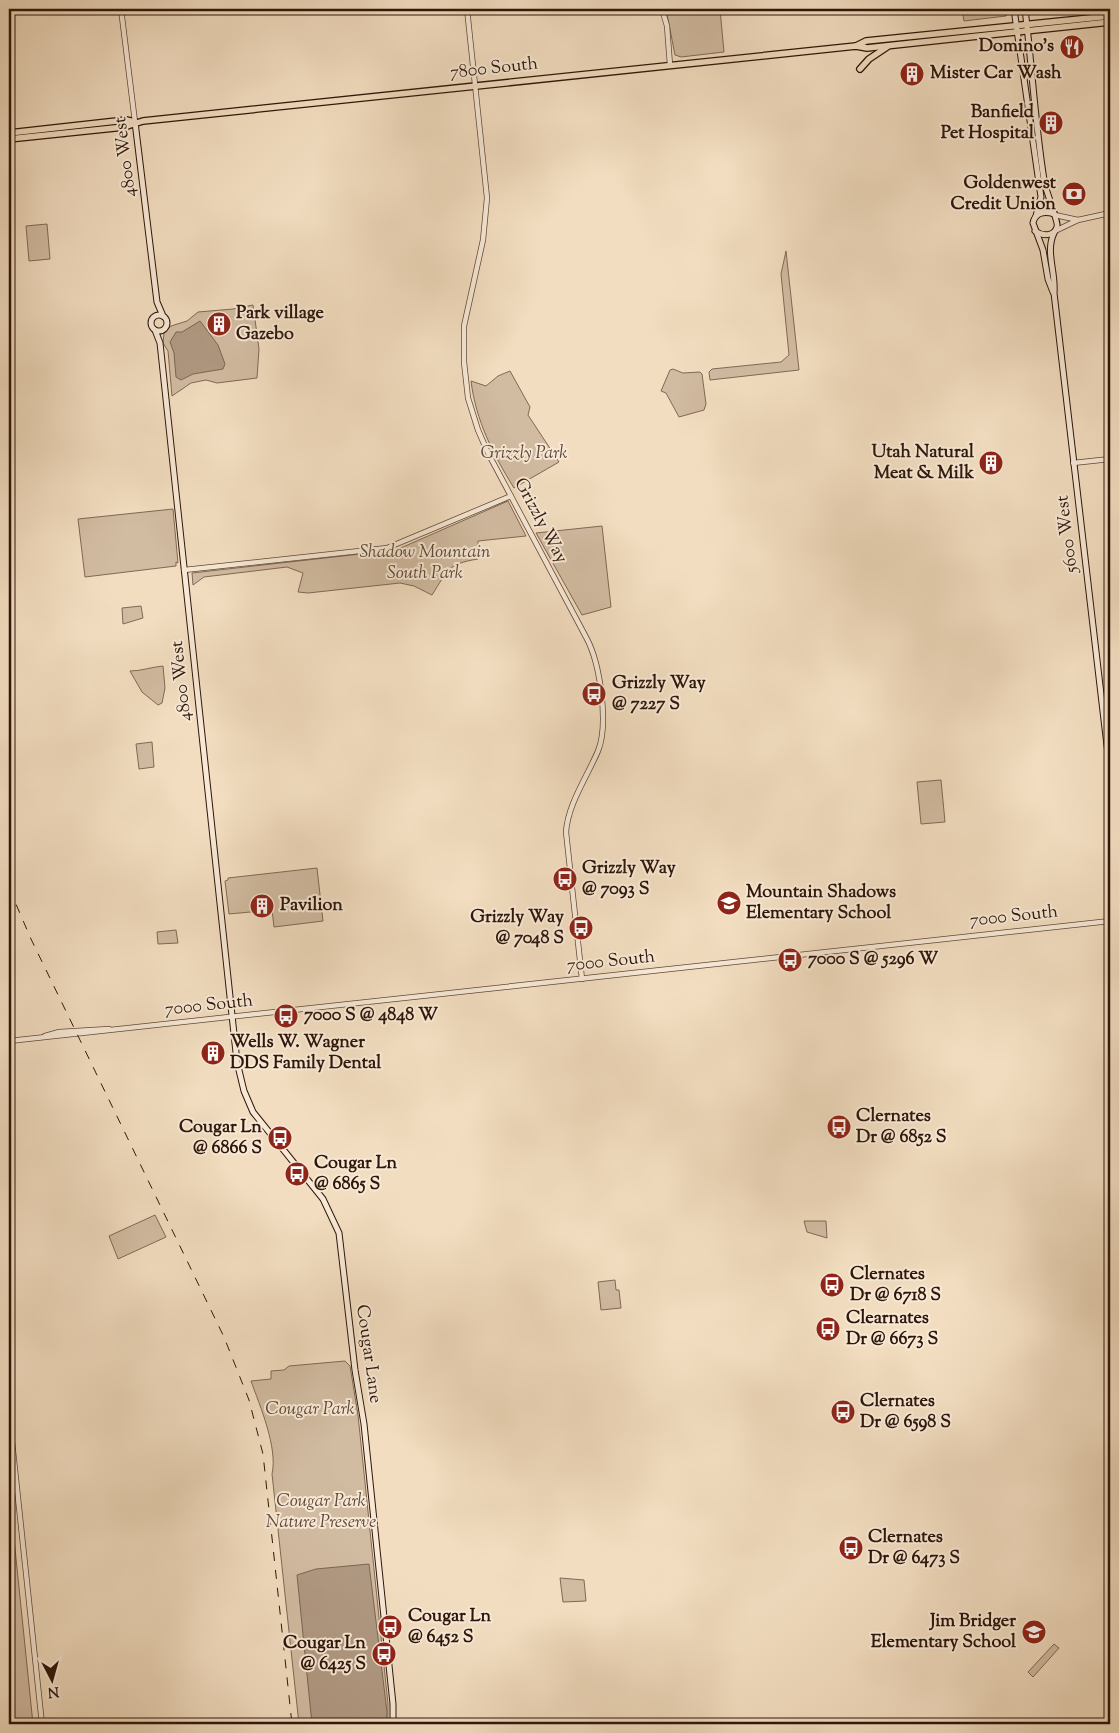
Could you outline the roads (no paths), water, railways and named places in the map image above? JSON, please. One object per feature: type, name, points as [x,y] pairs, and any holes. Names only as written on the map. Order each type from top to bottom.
[{"type":"main road","points":[[1014,9],[1041,197],[1033,223],[1035,231],[1045,235],[1055,232],[1058,225],[1044,180],[1025,9]]},
{"type":"main road","name":"7800 South","points":[[856,46],[866,41],[1016,24],[1110,16]]},
{"type":"main road","points":[[1084,25],[1110,16]]},
{"type":"main road","name":"7800 South","points":[[9,139],[124,127],[135,122],[670,65],[856,46],[867,48],[1110,22]]},
{"type":"main road","points":[[930,41],[935,37],[949,35],[958,31]]},
{"type":"main road","points":[[904,44],[910,40],[924,38],[929,34]]},
{"type":"main road","points":[[860,69],[869,58],[889,45]]},
{"type":"main road","points":[[1025,86],[1029,91],[1032,106],[1035,108]]},
{"type":"main road","points":[[1028,108],[1038,133]]},
{"type":"main road","name":"7800 South","points":[[9,132],[126,120],[135,122]]},
{"type":"main road","name":"4800 West","points":[[135,122],[156,302],[151,323],[160,343],[232,1017]]},
{"type":"main road","points":[[1036,216],[1044,212],[1055,215]]},
{"type":"main road","name":"5600 West","points":[[1035,231],[1043,250],[1048,279],[1054,293]]},
{"type":"main road","name":"5600 West","points":[[1055,232],[1049,246],[1055,274],[1054,293],[1110,771]]},
{"type":"main road","name":"4800 West","points":[[156,302],[166,323],[160,343]]},
{"type":"main road","points":[[154,316],[163,316]]},
{"type":"main road","points":[[155,330],[163,329]]},
{"type":"main road","name":"Cougar Lane","points":[[232,1017],[238,1068],[247,1099],[260,1122],[323,1198],[335,1221],[340,1239],[364,1430],[393,1704],[393,1724]]},
{"type":"street","name":"4800 West","points":[[121,9],[135,122]]},
{"type":"street","name":"Grizzly Way","points":[[467,9],[485,169],[487,206],[483,240],[465,318],[464,369],[468,398],[478,430],[587,639],[597,670],[602,734],[566,826],[582,979]]},
{"type":"street","points":[[662,9],[667,26],[670,65]]},
{"type":"street","points":[[1055,232],[1078,220],[1110,213]]},
{"type":"street","points":[[1055,215],[1078,220]]},
{"type":"street","points":[[1074,463],[1110,459]]},
{"type":"street","points":[[184,570],[388,548],[511,496]]},
{"type":"street","name":"7000 South","points":[[9,1041],[1110,921]]},
{"type":"street","points":[[9,1413],[42,1724]]},
{"type":"waterway","points":[[9,14],[28,9]]},
{"type":"railway","points":[[9,888],[31,939],[224,1337],[249,1400],[263,1454],[292,1724]]},
{"type":"place","name":"Domino's","points":[[1072,47]]},
{"type":"place","name":"Mister Car Wash","points":[[912,74]]},
{"type":"place","name":"Banfield Pet Hospital","points":[[1051,123]]},
{"type":"place","name":"Goldenwest Credit Union","points":[[1074,194]]},
{"type":"place","name":"Park village Gazebo","points":[[219,324]]},
{"type":"place","name":"Utah Natural Meat & Milk","points":[[991,463]]},
{"type":"place","name":"Grizzly Way @ 7227 S","points":[[594,694]]},
{"type":"place","name":"Grizzly Way @ 7093 S","points":[[565,879]]},
{"type":"place","name":"Mountain Shadows Elementary School","points":[[729,903]]},
{"type":"place","name":"Pavilion","points":[[262,906]]},
{"type":"place","name":"Grizzly Way @ 7048 S","points":[[581,928]]},
{"type":"place","name":"7000 S @ 5296 W","points":[[790,960]]},
{"type":"place","name":"7000 S @ 4848 W","points":[[286,1016]]},
{"type":"place","name":"Wells W. Wagner DDS Family Dental","points":[[213,1053]]},
{"type":"place","name":"Clernates Dr @ 6852 S","points":[[839,1127]]},
{"type":"place","name":"Cougar Ln @ 6866 S","points":[[280,1138]]},
{"type":"place","name":"Cougar Ln @ 6865 S","points":[[297,1174]]},
{"type":"place","name":"Clernates Dr @ 6718 S","points":[[832,1285]]},
{"type":"place","name":"Clearnates Dr @ 6673 S","points":[[828,1329]]},
{"type":"place","name":"Clernates Dr @ 6598 S","points":[[843,1412]]},
{"type":"place","name":"Clernates Dr @ 6473 S","points":[[851,1548]]},
{"type":"place","name":"Cougar Ln @ 6452 S","points":[[390,1627]]},
{"type":"place","name":"Jim Bridger Elementary School","points":[[1034,1632]]},
{"type":"place","name":"Cougar Ln @ 6425 S","points":[[384,1654]]},
{"type":"park label","name":"Grizzly Park","points":[[524,454]]},
{"type":"park label","name":"Shadow Mountain South Park","points":[[425,563]]},
{"type":"park label","name":"Cougar Park","points":[[310,1410]]},
{"type":"park label","name":"Cougar Park Nature Preserve","points":[[321,1512]]}]
